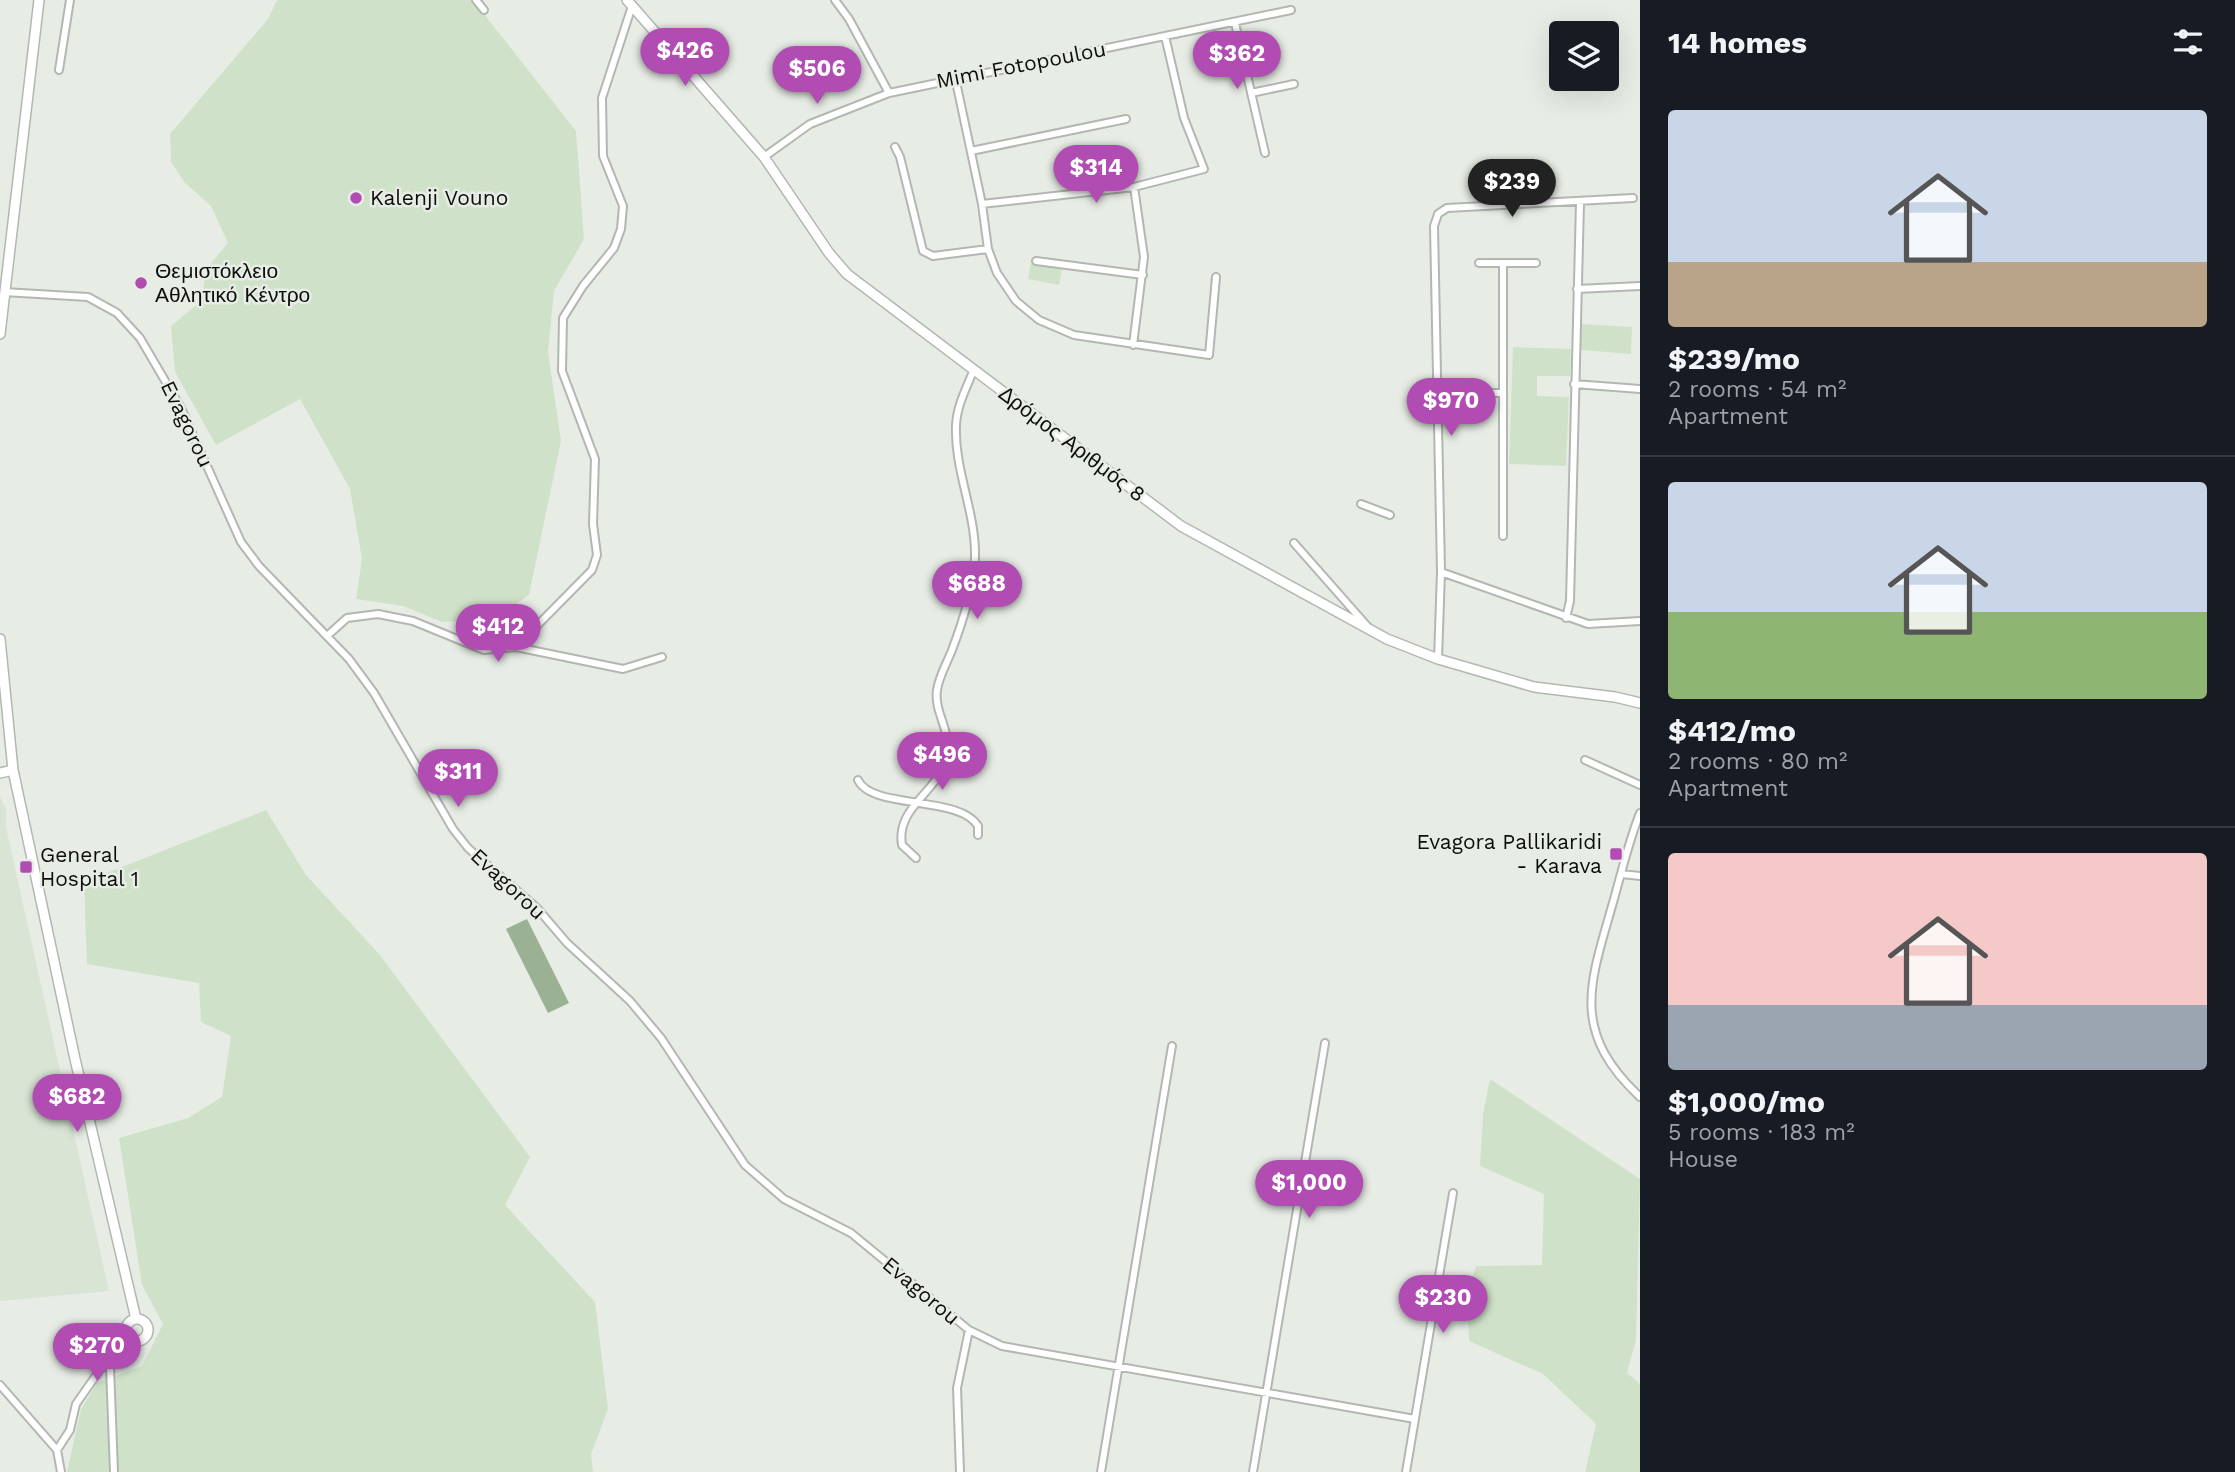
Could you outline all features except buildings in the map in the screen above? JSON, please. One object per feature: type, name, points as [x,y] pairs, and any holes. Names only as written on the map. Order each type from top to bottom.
[{"type":"street","points":[[0,334],[40,0]]},
{"type":"street","points":[[59,70],[70,0]]},
{"type":"street","points":[[476,0],[484,10]]},
{"type":"street","points":[[835,0],[889,93]]},
{"type":"street","points":[[516,647],[592,570],[597,561],[593,524],[595,459],[562,371],[563,318],[583,286],[614,248],[621,229],[623,206],[603,156],[602,98],[630,3]]},
{"type":"street","name":"Δρόμος Αριθμός 8","points":[[630,3],[764,157],[829,253],[847,274],[1181,526],[1368,629],[1438,659],[1534,687],[1615,697],[1640,703]]},
{"type":"street","name":"Mimi Fotopoulou","points":[[764,157],[810,124],[889,93],[955,77],[1291,10]]},
{"type":"street","points":[[1235,23],[1265,153]]},
{"type":"street","points":[[982,204],[1134,187],[1203,169],[1184,118],[1165,36]]},
{"type":"street","points":[[955,77],[982,204],[988,249],[997,273],[1016,301],[1039,320],[1074,335],[1209,355],[1216,277]]},
{"type":"street","points":[[1251,93],[1294,83]]},
{"type":"street","points":[[971,151],[1126,119]]},
{"type":"street","points":[[895,147],[900,157],[923,251],[933,256],[988,249]]},
{"type":"street","points":[[1133,345],[1144,257],[1134,187]]},
{"type":"street","points":[[1438,659],[1441,572],[1434,226],[1438,214],[1447,208],[1580,203],[1633,198]]},
{"type":"street","points":[[1566,618],[1570,601],[1580,203]]},
{"type":"street","points":[[1037,261],[1143,275]]},
{"type":"street","points":[[1479,263],[1536,263]]},
{"type":"street","points":[[1503,263],[1503,536]]},
{"type":"street","points":[[1577,289],[1640,286]]},
{"type":"street","name":"Evagorou","points":[[4,292],[83,296],[103,303],[117,313],[155,359],[241,542],[259,566],[349,659],[374,693],[453,829],[468,848],[537,908],[567,943],[629,1000],[661,1038],[745,1165],[784,1199],[851,1233],[968,1330],[1002,1346],[1415,1419]]},
{"type":"street","points":[[916,858],[902,845],[901,839],[908,811],[933,788],[946,761],[947,735],[936,692],[963,618],[974,572],[974,540],[957,452],[956,425],[960,403],[974,369]]},
{"type":"street","points":[[1574,384],[1640,389]]},
{"type":"street","points":[[1437,393],[1503,393]]},
{"type":"street","points":[[1361,504],[1390,515]]},
{"type":"street","points":[[1294,543],[1368,629]]},
{"type":"street","points":[[1441,572],[1588,624],[1640,621]]},
{"type":"street","points":[[327,636],[346,618],[378,614],[413,621],[470,647],[498,651],[516,647],[631,670],[662,657]]},
{"type":"street","points":[[0,639],[13,769],[75,1059],[136,1319],[148,1326],[146,1336],[134,1340],[126,1331],[117,1330],[111,1334],[109,1357],[114,1472]]},
{"type":"street","points":[[1585,760],[1640,785]]},
{"type":"street","points":[[0,773],[13,769]]},
{"type":"street","points":[[858,780],[866,789],[915,804],[932,803],[968,817],[978,826],[978,835]]},
{"type":"street","points":[[1640,813],[1594,969],[1590,999],[1597,1039],[1623,1081],[1640,1097]]},
{"type":"street","points":[[1622,874],[1640,876]]},
{"type":"street","points":[[1253,1472],[1325,1043]]},
{"type":"street","points":[[1101,1472],[1172,1046]]},
{"type":"street","points":[[1406,1472],[1453,1193]]},
{"type":"street","points":[[126,1331],[128,1324],[136,1319]]},
{"type":"street","points":[[960,1472],[957,1388],[968,1330]]},
{"type":"street","points":[[57,1450],[70,1430],[76,1404],[109,1357]]},
{"type":"street","points":[[0,1385],[57,1450],[61,1472]]},
{"type":"shaded area","points":[[277,0],[473,0],[576,131],[584,239],[554,291],[548,352],[561,441],[529,595],[493,619],[442,622],[403,606],[356,599],[362,559],[350,489],[300,399],[216,445],[175,372],[171,326],[201,301],[207,268],[228,243],[211,206],[185,183],[171,162],[170,134],[268,19]]},
{"type":"shaded area","points":[[1031,263],[1062,269],[1059,285],[1028,279]]},
{"type":"shaded area","points":[[1581,324],[1632,327],[1631,354],[1581,350]]},
{"type":"shaded area","points":[[1513,347],[1571,349],[1570,376],[1537,376],[1537,396],[1569,397],[1566,466],[1509,464]]},
{"type":"shaded area","points":[[0,797],[6,809],[6,827],[109,1291],[0,1301]]},
{"type":"shaded area","points":[[266,810],[306,875],[380,955],[530,1157],[505,1205],[595,1302],[608,1409],[591,1454],[593,1472],[67,1472],[81,1409],[97,1383],[142,1366],[163,1324],[142,1285],[119,1138],[188,1118],[222,1097],[231,1036],[201,1022],[199,983],[87,964],[84,882]]},
{"type":"shaded area","points":[[527,919],[569,1003],[548,1013],[506,929]]},
{"type":"shaded area","points":[[1490,1079],[1640,1179],[1636,1340],[1627,1373],[1640,1384],[1640,1472],[1585,1472],[1596,1424],[1543,1374],[1469,1341],[1467,1295],[1476,1266],[1542,1265],[1544,1194],[1480,1166],[1483,1114]]},
{"type":"place","name":"Kalenji Vouno","points":[[356,198]]},
{"type":"place","name":"Θεμιστόκλειο Αθλητικό Κέντρο","points":[[141,283]]},
{"type":"place","name":"Evagora Pallikaridi - Karava","points":[[1616,854]]},
{"type":"place","name":"General Hospital 1","points":[[26,867]]}]
